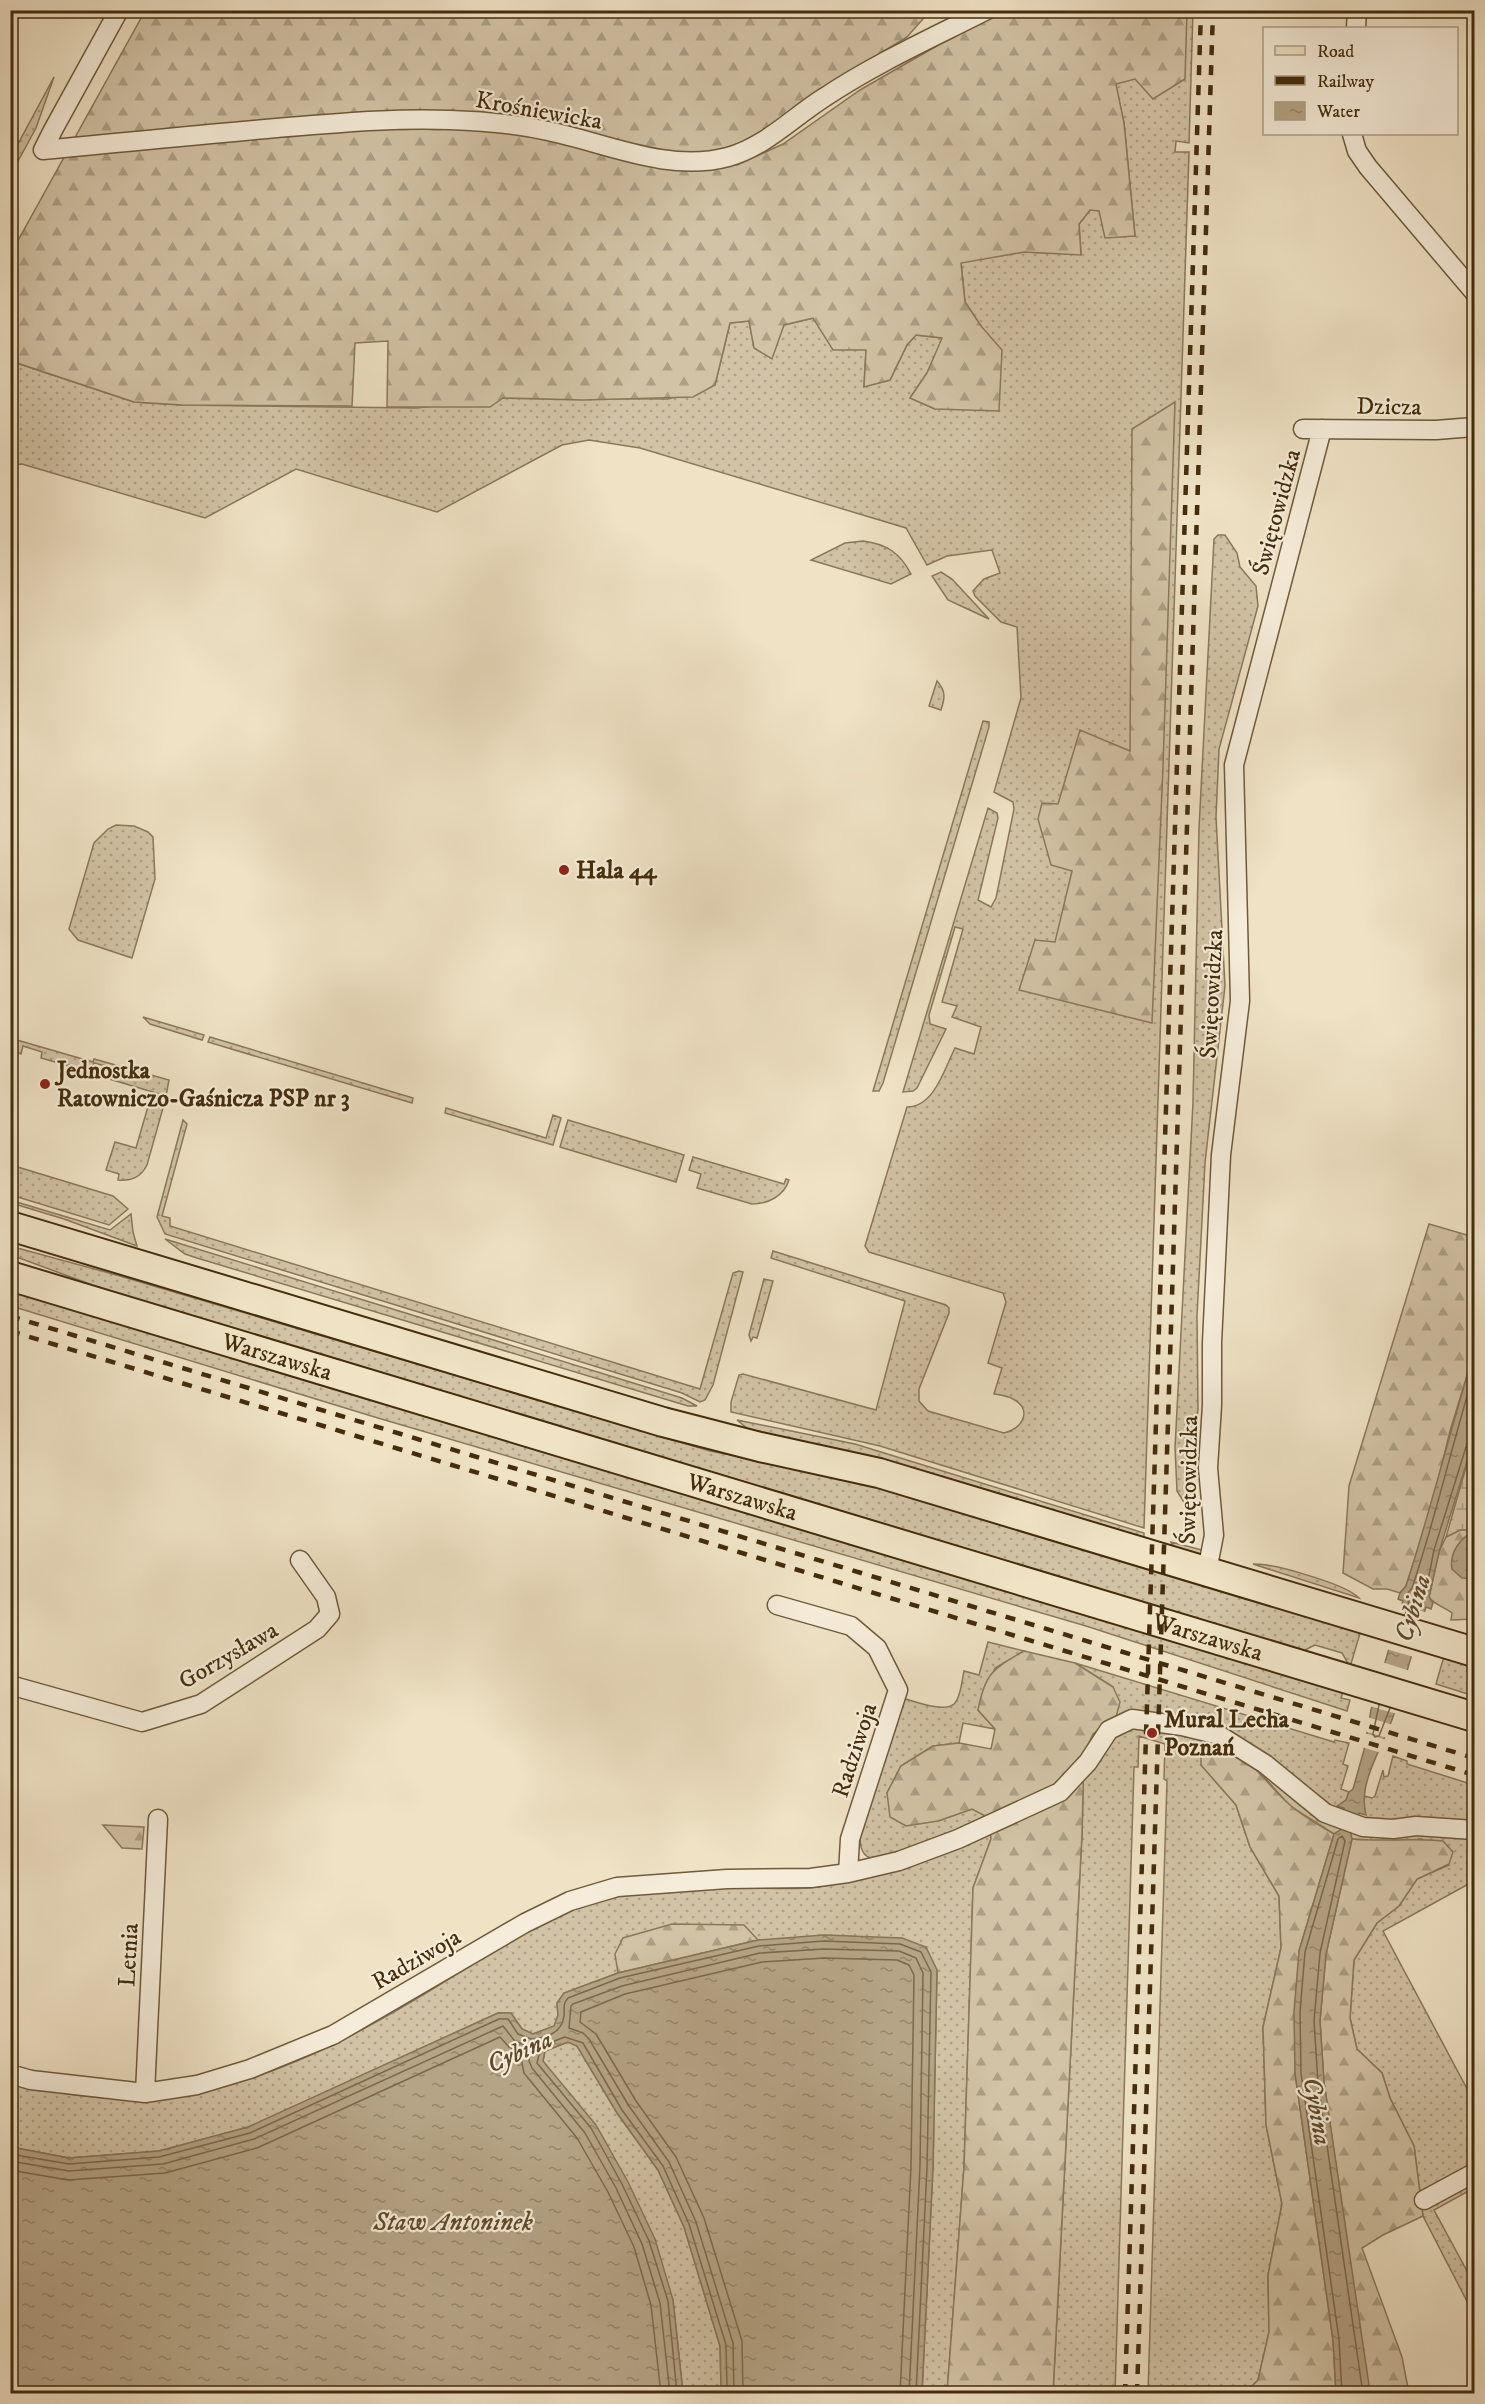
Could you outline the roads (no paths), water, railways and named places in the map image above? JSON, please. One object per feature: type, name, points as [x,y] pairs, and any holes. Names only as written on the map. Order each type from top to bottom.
[{"type":"main road","name":"Warszawska","points":[[10,1226],[663,1422],[879,1473],[1474,1652]]},
{"type":"main road","name":"Warszawska","points":[[10,1276],[1474,1717]]},
{"type":"street","name":"Krośniewicka","points":[[119,10],[44,150],[322,124],[401,119],[478,121],[547,130],[638,154],[677,161],[707,160],[745,152],[825,97],[871,70],[987,10]]},
{"type":"street","points":[[1356,27],[1358,10]]},
{"type":"street","points":[[1352,135],[1357,151],[1368,167],[1474,292]]},
{"type":"street","name":"Dzicza","points":[[1303,429],[1436,430],[1474,427]]},
{"type":"street","name":"Świętowidzka","points":[[1207,1571],[1215,1535],[1208,1468],[1221,1155],[1240,1001],[1234,765],[1322,429]]},
{"type":"street","name":"Gorzysława","points":[[10,1685],[142,1722],[201,1704],[317,1629],[330,1614],[326,1597],[300,1560]]},
{"type":"street","name":"Radziwoja","points":[[777,1605],[851,1626],[877,1648],[898,1690],[850,1839],[848,1873]]},
{"type":"street","name":"Radziwoja","points":[[10,2074],[31,2080],[145,2093],[197,2085],[250,2069],[333,2035],[525,1923],[570,1901],[617,1887],[727,1879],[811,1878],[848,1873],[899,1861],[958,1839],[1060,1792],[1088,1762],[1109,1731],[1131,1719],[1182,1726],[1219,1735],[1265,1764],[1325,1813],[1363,1827],[1416,1826],[1474,1830]]},
{"type":"street","name":"Letnia","points":[[145,2093],[158,1819]]},
{"type":"street","points":[[1424,2200],[1474,2173]]},
{"type":"water","name":"Cybina","points":[[1474,1353],[1474,1439],[1439,1552],[1429,1597],[1433,1603],[1431,1609],[1426,1607],[1390,1726],[1368,1777],[1364,1802],[1366,1815],[1359,1813],[1352,1825],[1352,1839],[1326,1954],[1320,2021],[1324,2082],[1369,2385],[1369,2393],[1336,2393],[1333,2340],[1295,2073],[1294,2012],[1299,1951],[1334,1834],[1340,1830],[1345,1813],[1344,1808],[1337,1806],[1346,1800],[1353,1789],[1364,1750],[1371,1710],[1403,1601],[1398,1599],[1406,1586],[1415,1557]]},
{"type":"water","points":[[1474,1532],[1474,1579],[1462,1578],[1452,1569],[1452,1558],[1460,1542]]},
{"type":"water","name":"Staw Antoninek","points":[[824,1935],[902,1938],[926,1947],[937,1970],[933,2167],[922,2393],[719,2393],[721,2387],[720,2346],[684,2227],[658,2170],[617,2113],[577,2046],[568,2042],[545,2051],[543,2061],[596,2125],[628,2182],[655,2239],[673,2300],[683,2393],[11,2393],[11,2147],[69,2158],[159,2151],[248,2127],[498,2013],[511,2013],[522,2029],[533,2034],[554,2026],[558,2015],[557,2003],[564,1993],[618,1973],[758,1940]]},
{"type":"railway","points":[[1125,2394],[1201,10]]},
{"type":"railway","points":[[1137,2394],[1213,10]]},
{"type":"railway","points":[[10,1316],[1474,1758]]},
{"type":"railway","points":[[10,1331],[1474,1775]]},
{"type":"place","name":"Hala 44","points":[[564,870]]},
{"type":"place","name":"Jednostka Ratowniczo-Gaśnicza PSP nr 3","points":[[45,1084]]},
{"type":"place","name":"Mural Lecha Poznań","points":[[1152,1733]]}]
